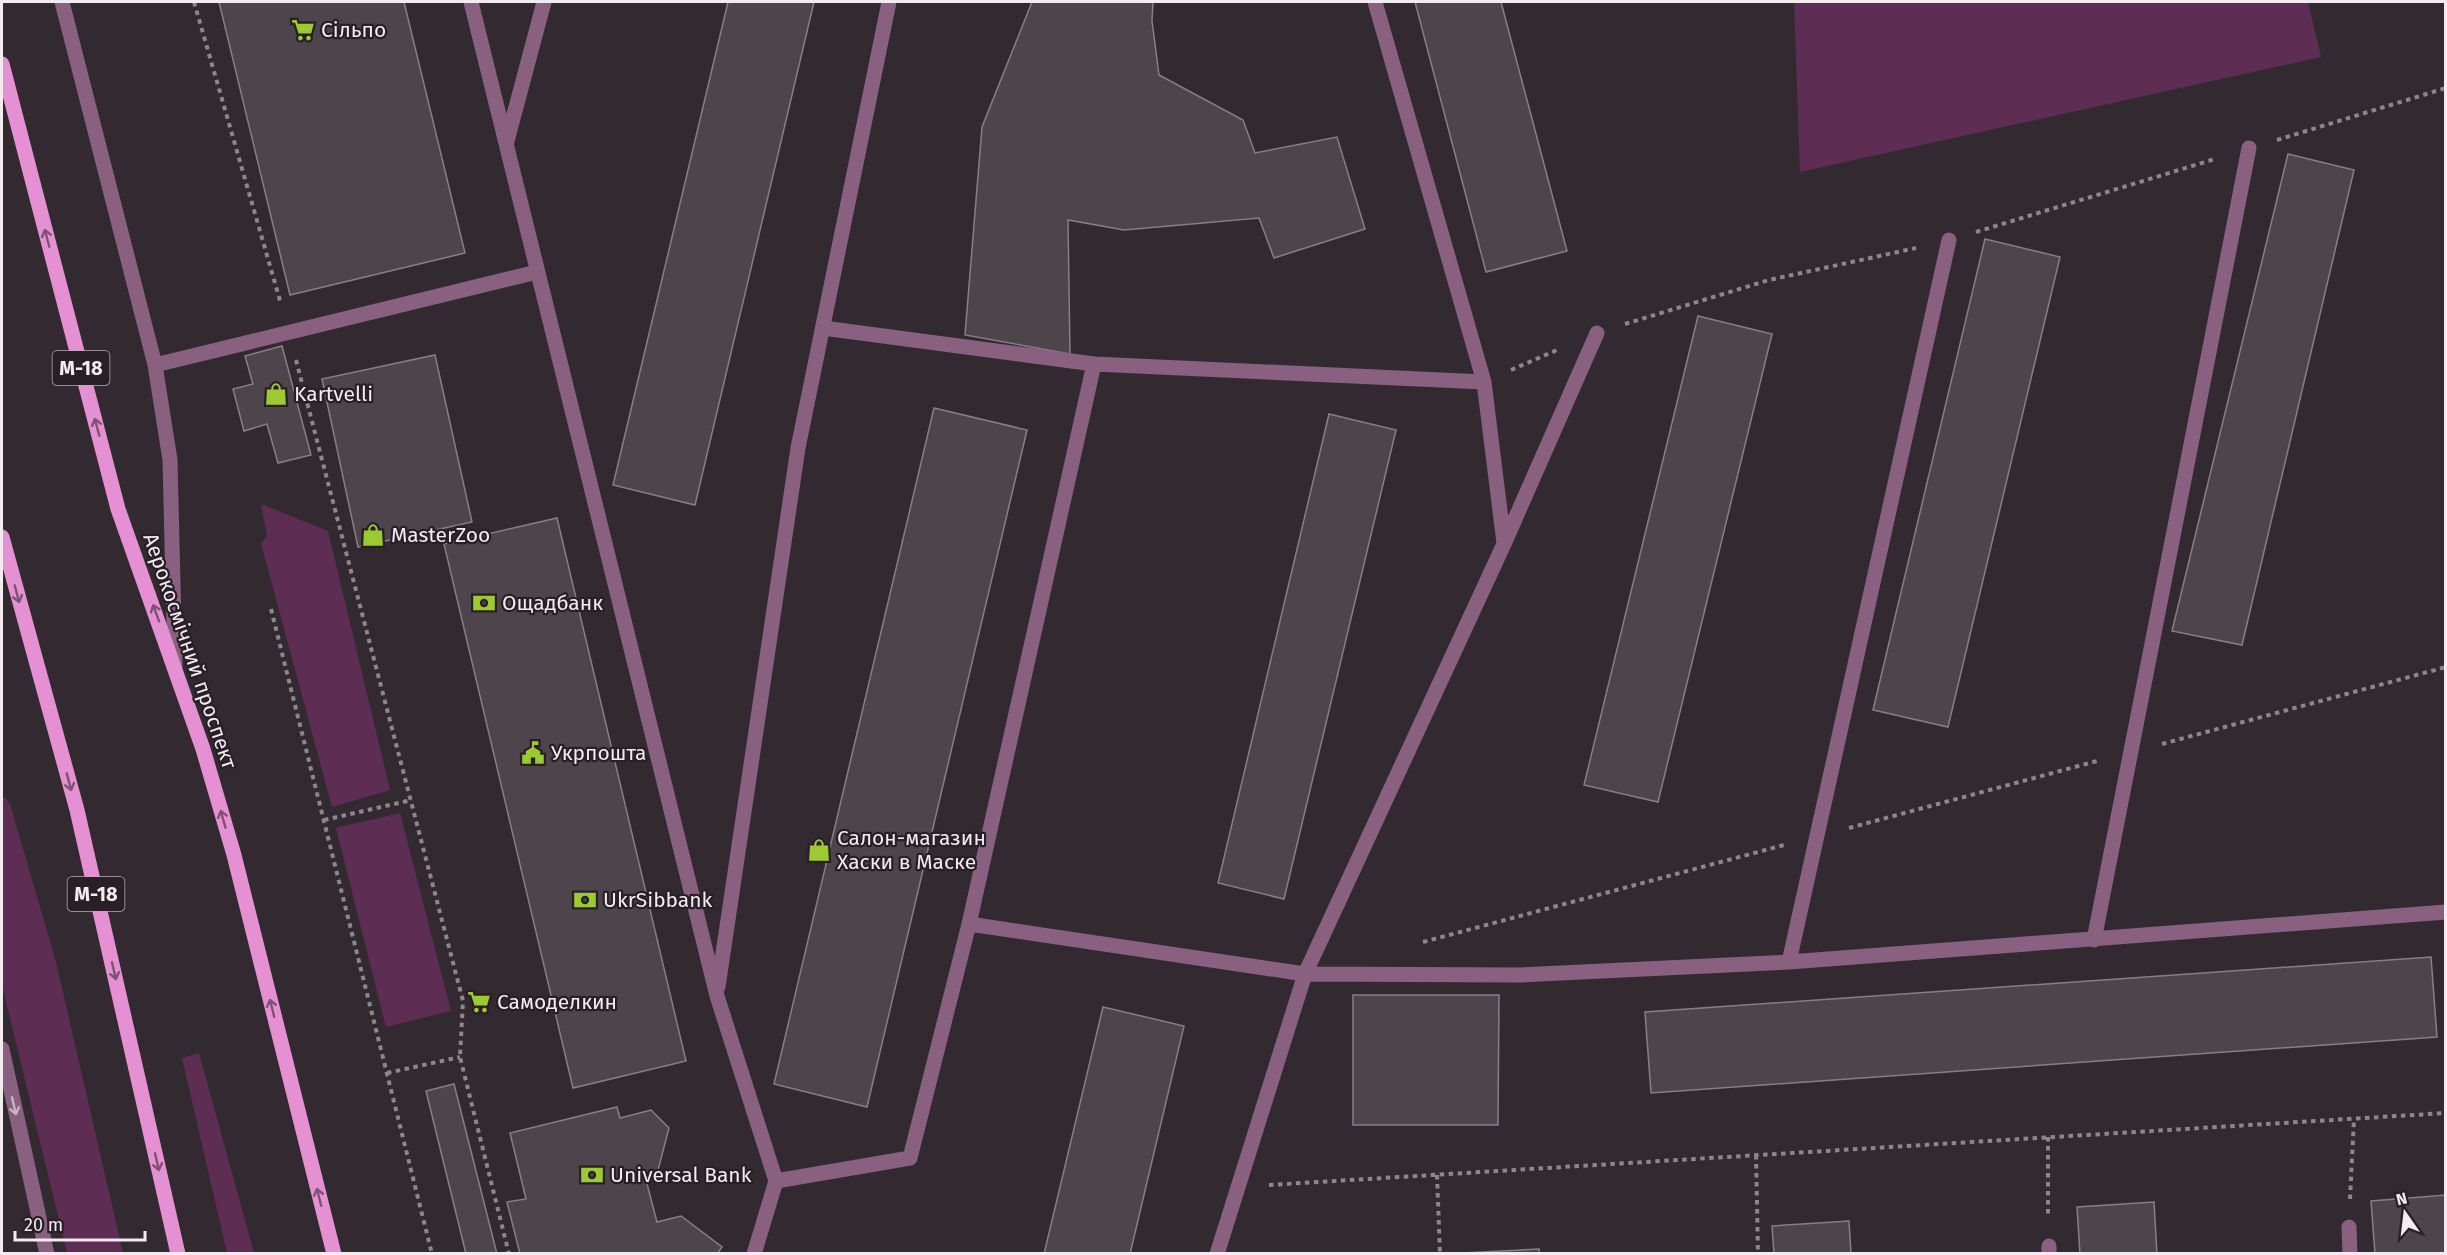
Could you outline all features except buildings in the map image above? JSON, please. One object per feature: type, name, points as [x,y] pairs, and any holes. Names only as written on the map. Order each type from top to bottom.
[{"type":"main road","name":"Аерокосмічний проспект","points":[[2,64],[118,509],[203,749],[234,855],[334,1254]]},
{"type":"main road","name":"М-18","points":[[2,537],[77,810],[178,1254]]},
{"type":"street","points":[[62,2],[155,365],[170,460],[175,668]]},
{"type":"street","points":[[471,2],[717,996],[776,1181],[754,1254]]},
{"type":"street","points":[[506,144],[544,2]]},
{"type":"street","points":[[717,996],[798,448],[889,2]]},
{"type":"street","points":[[1375,2],[1484,382],[1504,544]]},
{"type":"street","points":[[2094,940],[2249,148]]},
{"type":"street","points":[[1789,962],[1949,240]]},
{"type":"street","points":[[155,365],[537,272]]},
{"type":"street","points":[[823,328],[1094,364],[1484,382]]},
{"type":"street","points":[[1217,1254],[1305,974],[1504,544],[1597,333]]},
{"type":"street","points":[[776,1181],[910,1158],[969,924],[1094,364]]},
{"type":"street","points":[[969,924],[1305,974],[1520,975],[1789,962],[2445,912]]},
{"type":"street","points":[[2,1049],[47,1254]]},
{"type":"street","points":[[2349,1227],[2350,1254]]},
{"type":"path","points":[[194,2],[289,332],[464,1002],[460,1058],[509,1254]]},
{"type":"path","points":[[271,609],[432,1254]]},
{"type":"path","points":[[1419,943],[2445,667]]},
{"type":"path","points":[[324,820],[412,800]]},
{"type":"path","points":[[387,1073],[460,1058]]},
{"type":"path","points":[[1238,1187],[2445,1113]]},
{"type":"path","points":[[2349,1227],[2354,1119]]},
{"type":"path","points":[[2048,1137],[2049,1250]]},
{"type":"path","points":[[1756,1155],[1758,1254]]},
{"type":"path","points":[[1437,1175],[1440,1254]]},
{"type":"shaded area","points":[[1794,2],[2308,2],[2321,57],[1800,172]]},
{"type":"shaded area","points":[[261,504],[328,531],[390,790],[332,807],[261,543],[267,536]]},
{"type":"shaded area","points":[[5,797],[10,804],[56,962],[123,1253],[67,1253],[2,985],[2,798]]},
{"type":"shaded area","points":[[400,813],[451,1011],[386,1027],[336,828]]},
{"type":"shaded area","points":[[199,1053],[254,1253],[227,1253],[182,1058]]},
{"type":"place","name":"Сільпо","points":[[303,30]]},
{"type":"place","name":"Kartvelli","points":[[276,394]]},
{"type":"place","name":"MasterZoo","points":[[373,535]]},
{"type":"place","name":"Ощадбанк","points":[[484,603]]},
{"type":"place","name":"Укрпошта","points":[[533,753]]},
{"type":"place","name":"Салон-магазин Хаски в Маске","points":[[819,850]]},
{"type":"place","name":"UkrSibbank","points":[[585,900]]},
{"type":"place","name":"Самоделкин","points":[[479,1002]]},
{"type":"place","name":"Universal Bank","points":[[592,1175]]}]
